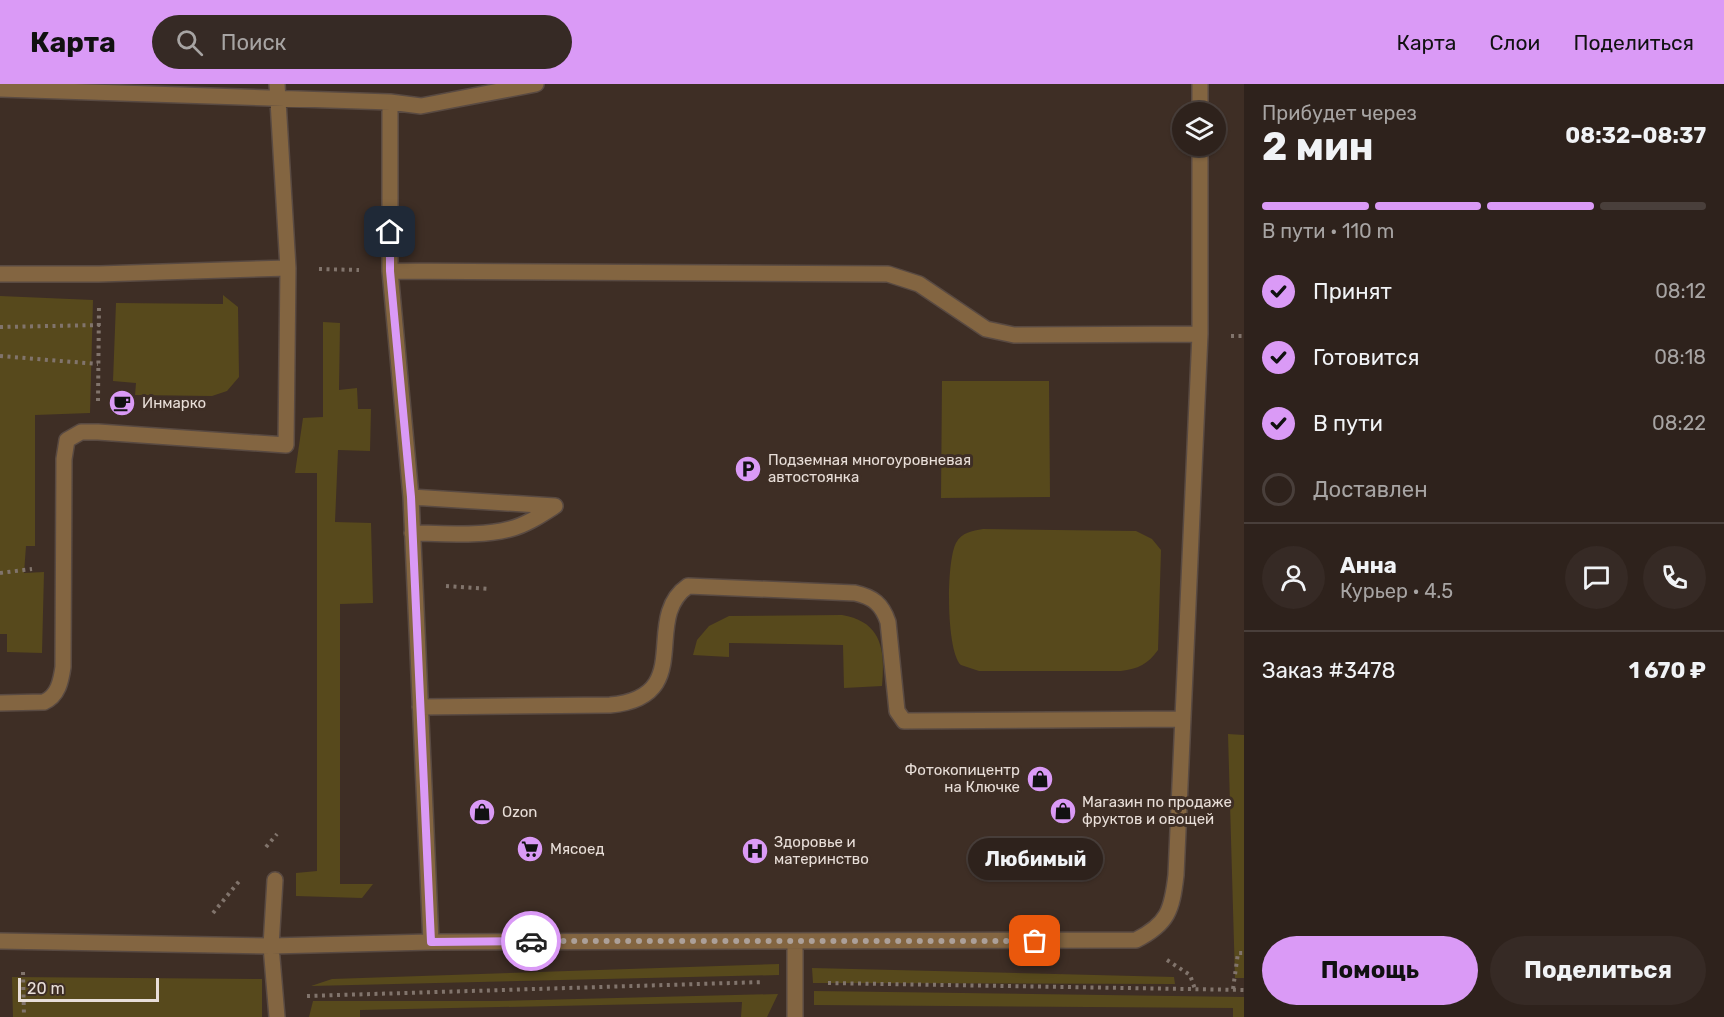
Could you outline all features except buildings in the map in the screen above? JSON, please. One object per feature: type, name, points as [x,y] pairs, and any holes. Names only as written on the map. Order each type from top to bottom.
[{"type":"lane","points":[[0,89],[277,91],[421,106],[537,84]]},
{"type":"lane","points":[[1200,84],[1200,102]]},
{"type":"lane","points":[[0,703],[44,702],[50,700],[59,686],[63,667],[65,449],[67,440],[81,432],[98,432],[286,445],[288,268],[277,91]]},
{"type":"lane","points":[[390,102],[390,271],[411,497],[431,942]]},
{"type":"lane","points":[[0,941],[271,946],[431,942],[1136,940],[1151,932],[1169,913],[1175,887],[1200,334],[1200,156]]},
{"type":"lane","points":[[0,274],[99,274],[288,268]]},
{"type":"lane","points":[[390,271],[888,274],[919,284],[986,329],[1014,335],[1200,334]]},
{"type":"lane","points":[[411,497],[555,506],[532,520],[510,529],[490,532],[412,533]]},
{"type":"lane","points":[[420,708],[610,705],[641,699],[651,690],[663,669],[672,602],[688,586],[855,593],[873,598],[885,612],[888,622],[897,711],[904,721],[1183,719]]},
{"type":"lane","points":[[275,880],[271,946],[277,1017]]},
{"type":"lane","points":[[795,941],[795,1017]]},
{"type":"path","points":[[288,268],[390,271]]},
{"type":"path","points":[[98,432],[99,274]]},
{"type":"path","points":[[0,327],[100,325]]},
{"type":"path","points":[[0,356],[98,364]]},
{"type":"path","points":[[415,584],[490,589]]},
{"type":"path","points":[[262,853],[277,834]]},
{"type":"path","points":[[186,946],[247,871]]},
{"type":"path","points":[[23,942],[24,1017]]},
{"type":"path","points":[[1233,989],[1238,953],[1244,952]]},
{"type":"shaded area","points":[[223,295],[238,307],[239,377],[227,391],[212,396],[135,395],[136,383],[113,381],[116,303],[223,304]]},
{"type":"shaded area","points":[[0,296],[93,300],[90,413],[35,415],[35,546],[26,546],[24,573],[44,572],[42,653],[7,652],[7,634],[0,634]]},
{"type":"shaded area","points":[[323,322],[340,323],[339,390],[357,388],[358,409],[371,409],[370,451],[338,450],[335,522],[371,523],[373,603],[340,604],[340,884],[373,884],[362,898],[296,896],[296,873],[317,871],[317,473],[295,473],[303,418],[323,417]]},
{"type":"shaded area","points":[[942,381],[1049,381],[1050,497],[941,498]]},
{"type":"shaded area","points":[[983,529],[1136,531],[1152,539],[1161,550],[1158,650],[1142,665],[1121,671],[979,671],[961,665],[952,643],[949,606],[950,568],[956,543],[961,536]]},
{"type":"shaded area","points":[[842,615],[866,624],[879,640],[883,661],[882,686],[844,688],[843,645],[729,643],[729,657],[693,655],[697,640],[709,626],[729,616]]},
{"type":"shaded area","points":[[1228,734],[1244,735],[1244,978],[1235,978]]},
{"type":"shaded area","points":[[779,964],[779,975],[311,986],[332,979]]},
{"type":"shaded area","points":[[812,968],[1174,977],[1175,984],[813,983]]},
{"type":"shaded area","points":[[12,977],[262,979],[262,1017],[13,1017]]},
{"type":"shaded area","points":[[814,991],[1244,997],[1244,1017],[1233,1017],[1233,1008],[814,1005]]},
{"type":"shaded area","points":[[778,994],[767,1017],[741,1017],[742,1002],[360,1010],[360,1017],[309,1017],[313,1001],[495,1001]]},
{"type":"way so far","points":[[531,941],[1035,941]]},
{"type":"place","name":"Инмарко","points":[[122,403]]},
{"type":"place","name":"Подземная многоуровневая автостоянка","points":[[748,469]]},
{"type":"place","name":"Фотокопицентр на Ключке","points":[[1040,779]]},
{"type":"place","name":"Магазин по продаже фруктов и овощей","points":[[1063,811]]},
{"type":"place","name":"Ozon","points":[[482,812]]},
{"type":"place","name":"Мясоед","points":[[530,849]]},
{"type":"place","name":"Здоровье и материнство","points":[[755,851]]},
{"type":"place","name":"Любимый","points":[[1035,941]]},
{"type":"route","points":[[390,232],[390,271],[411,497],[431,942],[531,941]]}]
